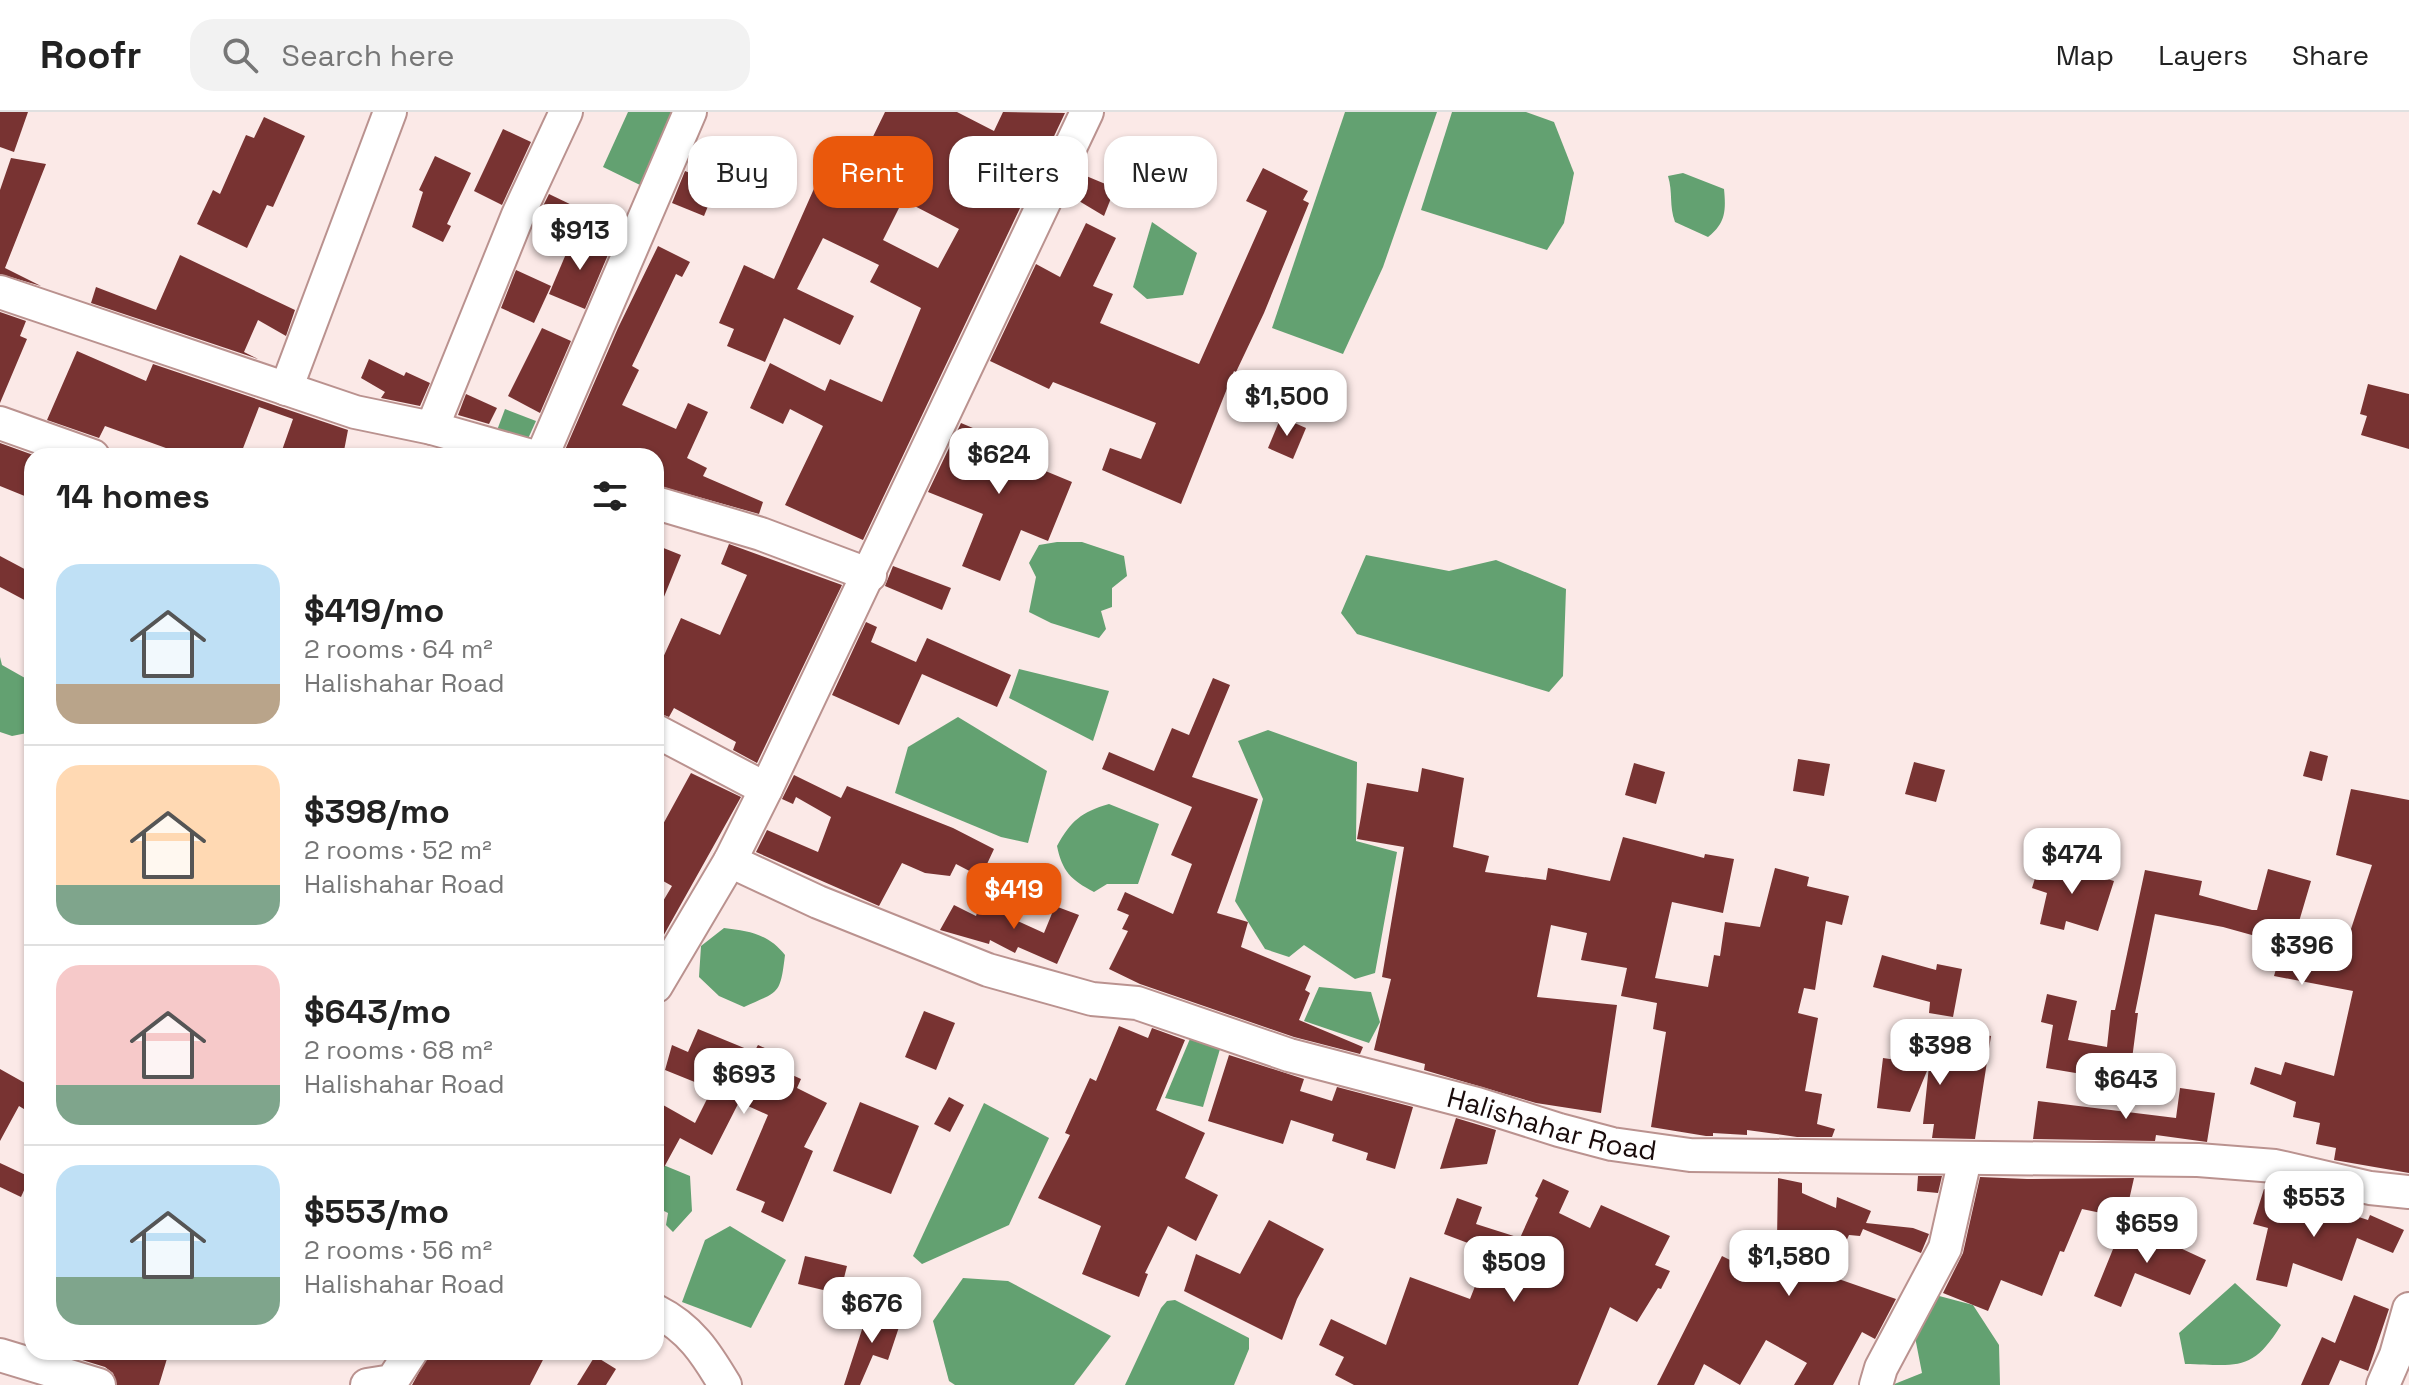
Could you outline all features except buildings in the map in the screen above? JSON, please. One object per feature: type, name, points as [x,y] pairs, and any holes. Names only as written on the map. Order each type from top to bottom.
[{"type":"street","points":[[286,389],[390,112]]},
{"type":"street","points":[[432,428],[518,215],[566,112]]},
{"type":"street","points":[[545,448],[690,112]]},
{"type":"street","points":[[664,972],[730,861],[766,789],[1087,112]]},
{"type":"street","points":[[0,292],[383,420],[432,428],[503,448]]},
{"type":"street","points":[[0,423],[70,448]]},
{"type":"street","points":[[664,505],[761,534],[870,575]]},
{"type":"street","points":[[664,735],[766,789]]},
{"type":"street","name":"Halishahar Road","points":[[730,861],[818,902],[988,970],[1092,999],[1137,1003],[1289,1055],[1612,1144],[1690,1155],[2198,1160],[2275,1166],[2370,1188],[2409,1192]]},
{"type":"street","points":[[1876,1385],[1881,1368],[1945,1248],[1965,1159]]},
{"type":"street","points":[[2383,1385],[2409,1309]]},
{"type":"street","points":[[664,1315],[701,1344],[725,1385]]},
{"type":"street","points":[[0,1355],[99,1385]]},
{"type":"street","points":[[367,1385],[392,1381],[406,1360]]},
{"type":"shaded area","points":[[628,112],[674,112],[640,185],[603,167]]},
{"type":"shaded area","points":[[1345,112],[1437,112],[1383,267],[1343,354],[1272,328]]},
{"type":"shaded area","points":[[1452,112],[1526,112],[1554,122],[1574,173],[1564,223],[1547,250],[1421,210]]},
{"type":"shaded area","points":[[1683,173],[1724,189],[1724,216],[1708,237],[1675,222],[1668,176]]},
{"type":"shaded area","points":[[1152,222],[1197,253],[1183,295],[1147,299],[1133,287]]},
{"type":"shaded area","points":[[505,409],[536,421],[527,441],[496,433]]},
{"type":"shaded area","points":[[1082,542],[1124,556],[1127,576],[1112,588],[1112,607],[1101,611],[1106,629],[1099,638],[1051,623],[1029,612],[1036,577],[1029,563],[1039,545]]},
{"type":"shaded area","points":[[1366,555],[1449,571],[1496,560],[1566,589],[1563,676],[1549,692],[1357,634],[1341,613]]},
{"type":"shaded area","points":[[0,657],[2,665],[24,677],[24,734],[12,736],[0,732]]},
{"type":"shaded area","points":[[1019,669],[1109,691],[1093,741],[1009,698]]},
{"type":"shaded area","points":[[958,717],[1047,771],[1028,843],[1001,837],[895,793],[908,747]]},
{"type":"shaded area","points":[[1268,730],[1357,762],[1356,841],[1397,852],[1375,973],[1355,979],[1304,945],[1289,957],[1265,949],[1235,901],[1263,799],[1238,741]]},
{"type":"shaded area","points":[[1109,804],[1159,824],[1138,884],[1107,884],[1094,892],[1069,874],[1057,846],[1078,819],[1091,810]]},
{"type":"shaded area","points":[[724,928],[758,935],[772,942],[785,955],[776,990],[744,1007],[719,996],[699,977],[701,946]]},
{"type":"shaded area","points":[[1319,987],[1371,992],[1380,1022],[1369,1043],[1304,1021]]},
{"type":"shaded area","points":[[1192,1034],[1220,1049],[1203,1107],[1165,1098]]},
{"type":"shaded area","points":[[984,1103],[1049,1138],[1009,1225],[922,1264],[913,1256]]},
{"type":"shaded area","points":[[664,1165],[690,1176],[692,1211],[673,1232],[666,1225],[668,1213],[664,1211]]},
{"type":"shaded area","points":[[730,1226],[786,1260],[751,1328],[682,1302],[705,1240]]},
{"type":"shaded area","points":[[963,1278],[1008,1281],[1111,1336],[1074,1385],[955,1385],[949,1381],[933,1321]]},
{"type":"shaded area","points":[[2235,1283],[2281,1325],[2271,1340],[2251,1359],[2230,1365],[2185,1364],[2179,1333]]},
{"type":"shaded area","points":[[1928,1293],[1973,1305],[1999,1345],[2000,1385],[1892,1385],[1922,1373],[1914,1332]]},
{"type":"shaded area","points":[[1175,1300],[1249,1338],[1249,1349],[1234,1385],[1125,1385],[1161,1308],[1167,1301]]}]
